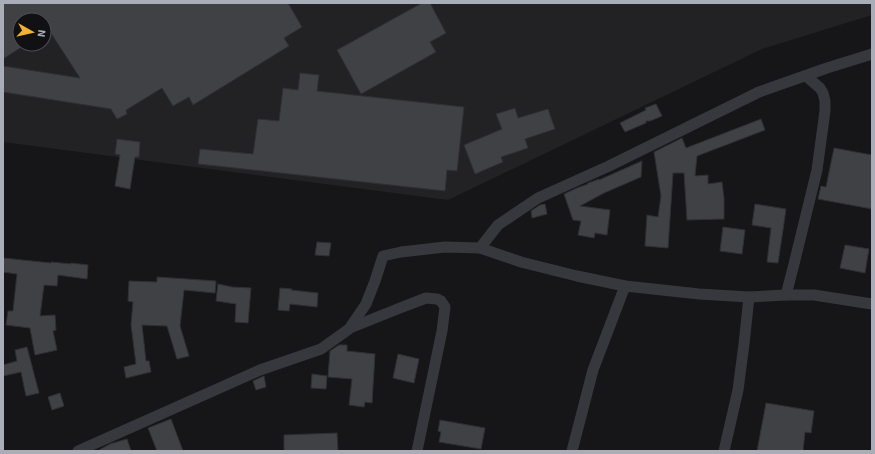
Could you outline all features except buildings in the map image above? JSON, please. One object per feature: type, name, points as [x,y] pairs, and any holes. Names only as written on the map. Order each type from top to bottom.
[{"type":"street","points":[[480,248],[498,225],[538,198],[609,166],[759,92],[872,54]]},
{"type":"street","points":[[786,294],[817,170],[825,111],[823,93],[820,88],[806,76]]},
{"type":"street","points":[[349,329],[366,304],[383,256],[401,252],[445,247],[480,248],[521,262],[625,286],[699,294],[749,297],[786,294],[814,295],[872,304]]},
{"type":"street","points":[[572,451],[593,370],[625,286]]},
{"type":"street","points":[[724,451],[738,390],[749,297]]},
{"type":"street","points":[[78,451],[260,370],[321,349],[349,329],[426,298],[437,298],[441,301],[444,307],[442,331],[417,451]]},
{"type":"shaded area","points":[[3,3],[872,3],[872,15],[762,49],[448,200],[3,142]]}]
